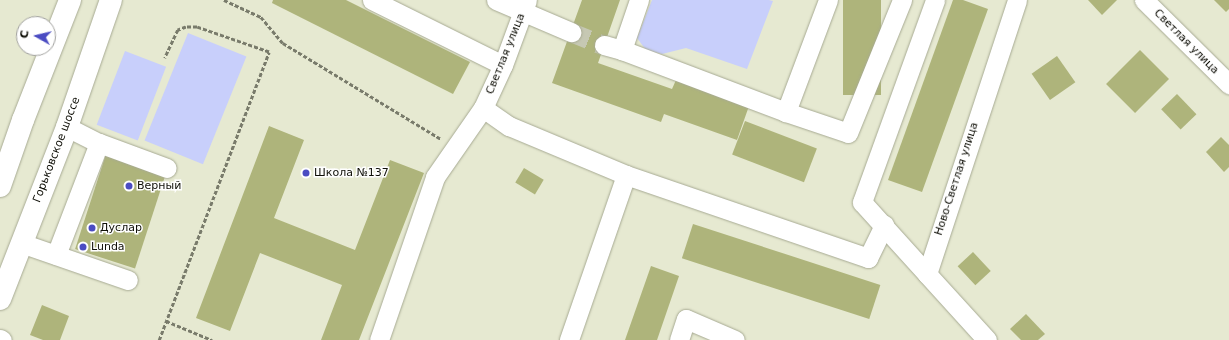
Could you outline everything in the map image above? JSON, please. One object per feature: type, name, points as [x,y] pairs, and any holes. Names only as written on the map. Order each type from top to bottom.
[{"type":"main road","points":[[0,186],[23,120],[70,0]]},
{"type":"main road","name":"Горьковское шоссе","points":[[0,299],[67,127],[112,0]]},
{"type":"street","points":[[372,0],[503,65]]},
{"type":"street","points":[[496,0],[525,7],[571,32]]},
{"type":"street","points":[[639,0],[613,47],[786,112],[848,133],[902,0]]},
{"type":"street","points":[[786,112],[828,0]]},
{"type":"street","points":[[935,0],[862,202],[987,340]]},
{"type":"street","name":"Ново-Светлая улица","points":[[927,274],[1016,0]]},
{"type":"street","name":"Светлая улица","points":[[1144,0],[1229,84]]},
{"type":"street","name":"Светлая улица","points":[[379,340],[435,177],[483,108],[503,65],[525,7]]},
{"type":"street","points":[[483,108],[509,126],[626,175],[868,258],[884,225]]},
{"type":"street","points":[[67,127],[99,143],[167,168]]},
{"type":"street","points":[[56,255],[99,143]]},
{"type":"street","points":[[569,340],[626,175]]},
{"type":"street","points":[[21,243],[128,280]]},
{"type":"street","points":[[679,340],[686,319],[735,340]]},
{"type":"path","points":[[224,0],[261,16],[283,43],[455,147]]},
{"type":"path","points":[[159,340],[269,52],[197,27],[186,27],[178,30],[165,58]]},
{"type":"path","points":[[166,321],[212,340]]},
{"type":"shaded area","points":[[652,0],[773,1],[747,69],[686,48],[662,54],[646,50],[637,38]]},
{"type":"shaded area","points":[[188,33],[246,57],[203,164],[145,141]]},
{"type":"shaded area","points":[[125,51],[166,67],[138,141],[97,125]]},
{"type":"building","points":[[273,0],[346,0],[470,62],[453,94],[272,3]]},
{"type":"building","points":[[582,0],[620,0],[598,63],[672,89],[676,80],[749,106],[737,140],[664,114],[661,122],[552,83]]},
{"type":"building","points":[[843,0],[881,0],[881,95],[843,95]]},
{"type":"building","points":[[953,0],[963,0],[988,9],[922,192],[888,180]]},
{"type":"building","points":[[1088,0],[1117,0],[1102,15]]},
{"type":"building","points":[[1214,0],[1229,0],[1229,9],[1226,12]]},
{"type":"building","points":[[1140,50],[1169,79],[1135,113],[1106,84]]},
{"type":"building","points":[[1057,56],[1075,82],[1050,100],[1032,74]]},
{"type":"building","points":[[1177,94],[1196,114],[1181,129],[1161,109]]},
{"type":"building","points":[[745,121],[817,149],[804,182],[732,155]]},
{"type":"building","points":[[269,126],[304,140],[274,218],[355,250],[390,160],[424,173],[359,340],[321,340],[342,285],[260,253],[230,331],[196,318]]},
{"type":"building","points":[[1221,137],[1229,145],[1229,167],[1224,172],[1206,152]]},
{"type":"building","points":[[106,154],[166,173],[135,269],[75,249]]},
{"type":"building","points":[[524,168],[544,180],[535,194],[515,183]]},
{"type":"building","points":[[693,224],[880,285],[869,319],[682,258]]},
{"type":"building","points":[[973,252],[991,271],[975,285],[958,266]]},
{"type":"building","points":[[651,266],[679,276],[657,340],[625,340]]},
{"type":"building","points":[[42,305],[69,316],[60,340],[43,340],[30,335]]},
{"type":"building","points":[[1026,314],[1045,334],[1038,340],[1021,340],[1010,329]]},
{"type":"tunnel","points":[[571,32],[604,45]]},
{"type":"place","name":"Школа №137","points":[[306,173]]},
{"type":"place","name":"Верный","points":[[129,186]]},
{"type":"place","name":"Дуслар","points":[[92,228]]},
{"type":"place","name":"Lunda","points":[[83,247]]}]
